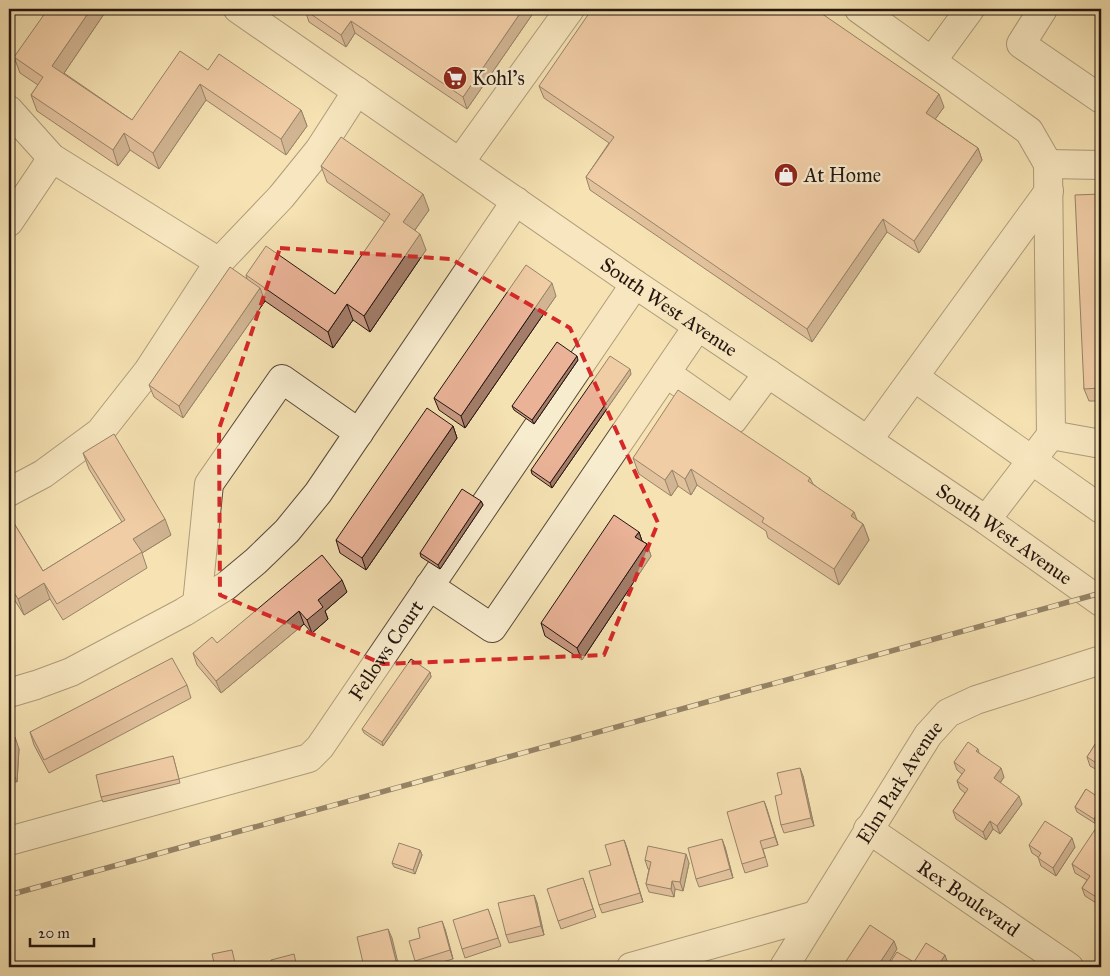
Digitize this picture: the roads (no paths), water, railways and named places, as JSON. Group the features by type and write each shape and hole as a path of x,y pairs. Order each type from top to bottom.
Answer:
{"street":[{"name":"South West Avenue","path":"238,9 635,284 986,520 1101,602"},
{"path":"460,162 570,9"},
{"path":"858,9 892,18 932,61 1029,131 1048,164 1051,434 986,520"},
{"path":"932,61 970,9"},
{"path":"1043,9 1021,44 1101,99"},
{"path":"9,492 43,474 100,432 148,371 218,262 281,196 313,156 357,91"},
{"path":"9,110 52,158 218,262"},
{"path":"9,222 52,158"},
{"path":"1048,164 1101,165"},
{"path":"868,440 1048,191"},
{"path":"9,693 70,672 184,612 226,586 256,561 287,531 318,493 516,201"},
{"name":"Fellows Court","path":"9,841 309,758 320,747 635,284"},
{"path":"429,586 492,628 698,326"},
{"path":"666,373 733,420 768,373"},
{"path":"914,377 1101,509"},
{"path":"197,604 209,484 282,379 359,433"},
{"path":"1051,434 1101,444"},
{"name":"Elm Park Avenue","path":"784,967 928,735 948,712 976,700 1101,660"},
{"name":"Rex Boulevard","path":"868,829 1069,967"},
{"path":"631,967 816,915"}],"railway":[{"path":"9,895 1101,593"}],"place":[{"name":"Kohl's","path":"455,78"},
{"name":"At Home","path":"786,175"}]}
